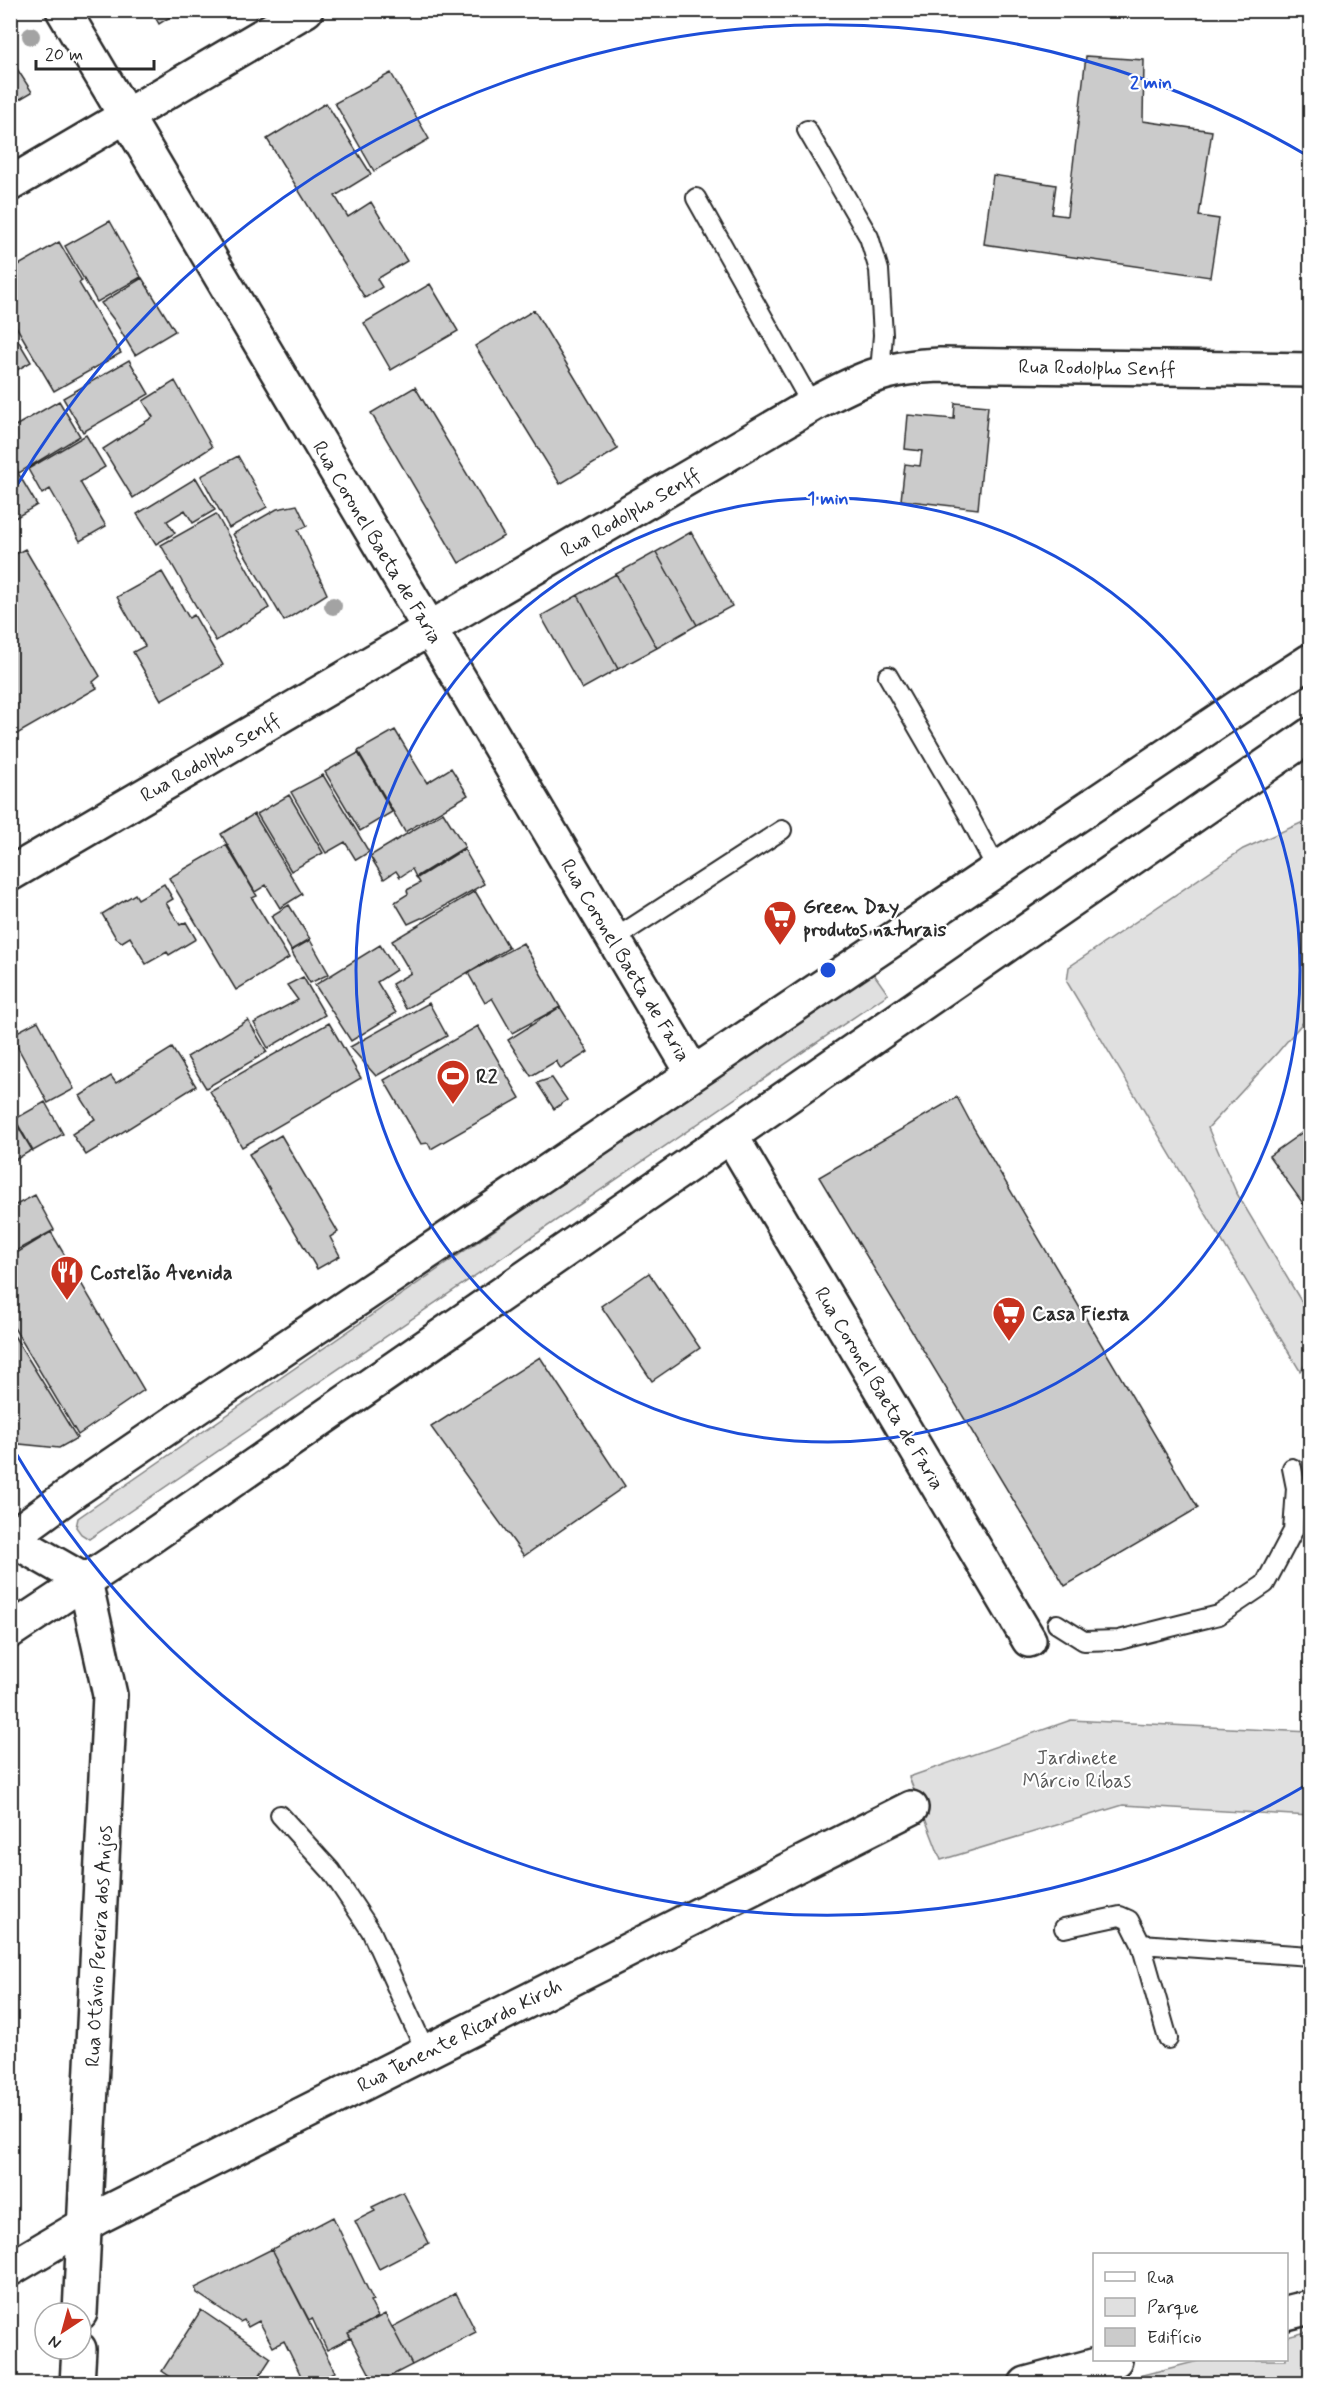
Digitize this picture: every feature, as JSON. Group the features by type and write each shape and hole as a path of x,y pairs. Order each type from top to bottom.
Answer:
{"street":[{"name":"Rua Coronel Baeta de Faria","path":"63,10 693,1073"},
{"path":"10,184 306,10"},
{"name":"Rua Rodolpho Senff","path":"10,874 812,405 880,372 908,366 940,365 1311,370"},
{"path":"85,1581 10,1538 86,1482 1237,708 1311,661"},
{"path":"10,1631 1311,735"},
{"name":"Rua Coronel Baeta de Faria","path":"731,1136 1029,1640"},
{"name":"Rua Otávio Pereira dos Anjos","path":"81,2301 110,1695 85,1581"},
{"name":"Rua Tenente Ricardo Kirch","path":"10,2269 85,2223 911,1808"},
{"path":"1288,2313 1311,2307"},
{"path":"77,2384 78,2361"},
{"path":"1026,2384 1111,2361"}],"lane":[{"path":"807,130 869,237 879,270 883,335 880,372"},
{"path":"696,198 812,405"},
{"path":"888,676 969,814 998,869"},
{"path":"614,939 782,830"},
{"path":"1057,1624 1084,1641 1119,1640 1219,1615 1265,1584 1293,1531 1296,1488 1292,1468"},
{"path":"280,1815 331,1871 371,1931 426,2052"},
{"path":"1064,1928 1120,1916 1129,1920 1141,1944 1168,2039"},
{"path":"1141,1944 1311,1956"}],"green space":[{"path":"1310,819 1310,1014 1208,1128 1236,1192 1310,1316 1310,1359 1300,1371 1067,982 1069,967 1243,849"},
{"path":"871,970 888,994 89,1539 76,1527 78,1518"},
{"name":"Jardinete Márcio Ribas","path":"1071,1720 1310,1732 1310,1816 1123,1805 941,1860 909,1777"},
{"path":"1310,2331 1310,2383 1111,2383 1198,2361 1288,2361 1288,2337"}],"building":[{"path":"151,10 181,10 159,24"},
{"path":"1086,56 1144,60 1143,121 1212,131 1199,216 1219,219 1210,277 984,244 993,175 1056,185 1052,214 1067,216"},
{"path":"10,58 32,92 10,105"},
{"path":"391,73 429,139 374,171 335,103"},
{"path":"326,103 371,174 335,196 348,217 371,202 407,261 377,279 382,287 365,298 267,139"},
{"path":"110,221 141,277 97,302 65,246"},
{"path":"59,242 82,281 79,283 121,353 54,391 10,316 10,270"},
{"path":"142,278 175,331 135,355 101,303"},
{"path":"430,284 458,331 391,370 364,323"},
{"path":"534,310 618,449 560,484 475,346"},
{"path":"10,327 31,362 10,374"},
{"path":"129,360 149,394 83,432 63,398"},
{"path":"175,381 212,447 133,498 103,449 153,417 143,401"},
{"path":"415,387 504,536 459,563 371,413"},
{"path":"59,401 80,436 19,473 10,456 10,429"},
{"path":"955,403 988,406 978,509 901,500 905,464 920,466 922,451 905,449 908,415 954,419"},
{"path":"86,435 105,467 80,482 106,526 80,541 50,489 42,494 28,469"},
{"path":"238,456 267,507 229,528 201,476"},
{"path":"15,468 37,505 10,521 10,471"},
{"path":"196,478 215,510 193,523 185,510 167,521 175,533 156,544 137,514"},
{"path":"297,505 307,526 298,530 327,594 284,621 233,534 277,509"},
{"path":"216,514 269,608 216,641 161,545"},
{"path":"691,532 732,606 697,625 656,552"},
{"path":"25,549 100,676 93,682 97,688 10,738 10,557"},
{"path":"656,552 697,625 657,648 616,574"},
{"path":"162,572 189,618 194,615 223,665 161,700 133,652 145,646 117,597"},
{"path":"616,574 657,648 618,669 578,595"},
{"path":"578,595 618,669 582,689 541,616"},
{"path":"395,730 427,783 451,768 468,795 405,832 358,751"},
{"path":"358,753 392,812 360,831 325,772"},
{"path":"323,775 369,852 356,860 345,842 326,853 291,792"},
{"path":"289,795 323,853 291,871 257,814"},
{"path":"443,812 465,847 416,877 412,869 400,877 396,871 384,879 370,856"},
{"path":"254,814 302,894 280,908 266,885 255,892 221,834"},
{"path":"226,845 257,896 252,898 289,958 236,990 169,878"},
{"path":"464,849 484,884 424,918 408,924 395,902 408,894 407,890 420,883 417,878"},
{"path":"164,884 173,899 166,903 180,925 186,922 196,939 169,955 167,952 146,964 130,937 122,942 116,938 102,914 135,894 138,899"},
{"path":"475,891 509,948 406,1009 392,984 411,973 392,941"},
{"path":"289,905 310,939 291,950 271,916"},
{"path":"310,940 329,974 310,983 291,951"},
{"path":"523,943 560,1007 512,1033 492,998 485,1003 468,973"},
{"path":"380,945 396,970 377,982 396,1013 351,1041 315,985"},
{"path":"303,977 325,1015 268,1048 254,1023 298,1000 287,985"},
{"path":"429,1003 447,1036 376,1076 350,1047"},
{"path":"560,1007 588,1052 561,1069 556,1061 531,1076 508,1040"},
{"path":"248,1020 267,1052 206,1088 187,1057"},
{"path":"38,1021 74,1089 48,1103 11,1035"},
{"path":"329,1023 361,1078 242,1147 210,1091"},
{"path":"478,1026 520,1098 431,1149 428,1143 421,1144 384,1080"},
{"path":"172,1048 196,1086 86,1155 72,1134 95,1119 80,1096 111,1076 116,1083"},
{"path":"552,1078 567,1100 554,1109 537,1083"},
{"name":"Casa Fiesta","path":"957,1097 1198,1508 1065,1586 819,1177"},
{"path":"45,1102 63,1134 33,1151 15,1119"},
{"path":"14,1120 32,1150 10,1163 10,1122"},
{"path":"1310,1127 1310,1200 1304,1205 1269,1156"},
{"path":"281,1135 338,1232 330,1237 340,1256 317,1269 249,1154"},
{"path":"35,1195 54,1230 10,1254 10,1208"},
{"path":"51,1232 144,1390 78,1435 10,1321 10,1257"},
{"path":"649,1273 700,1348 652,1381 601,1306"},
{"path":"10,1329 77,1438 59,1448 10,1443"},
{"path":"540,1357 625,1486 524,1556 431,1427"},
{"path":"403,2192 429,2243 379,2269 355,2221 375,2211 372,2207"},
{"path":"333,2217 373,2300 370,2301 378,2317 348,2333 351,2338 327,2350 312,2318 309,2320 272,2249"},
{"path":"272,2249 335,2372 310,2384 305,2384 284,2341 273,2347 259,2321 248,2327 244,2320 240,2322 197,2293 195,2288"},
{"path":"456,2293 476,2332 412,2365 392,2327"},
{"path":"201,2310 271,2358 254,2384 181,2384 162,2371"},
{"path":"385,2314 412,2365 375,2384 348,2333"}],"place":[{"name":"Green Day produtos naturais","path":"780,946"},
{"name":"R2","path":"453,1105"},
{"name":"Costelão Avenida","path":"67,1301"},
{"name":"Casa Fiesta","path":"1009,1342"}]}
